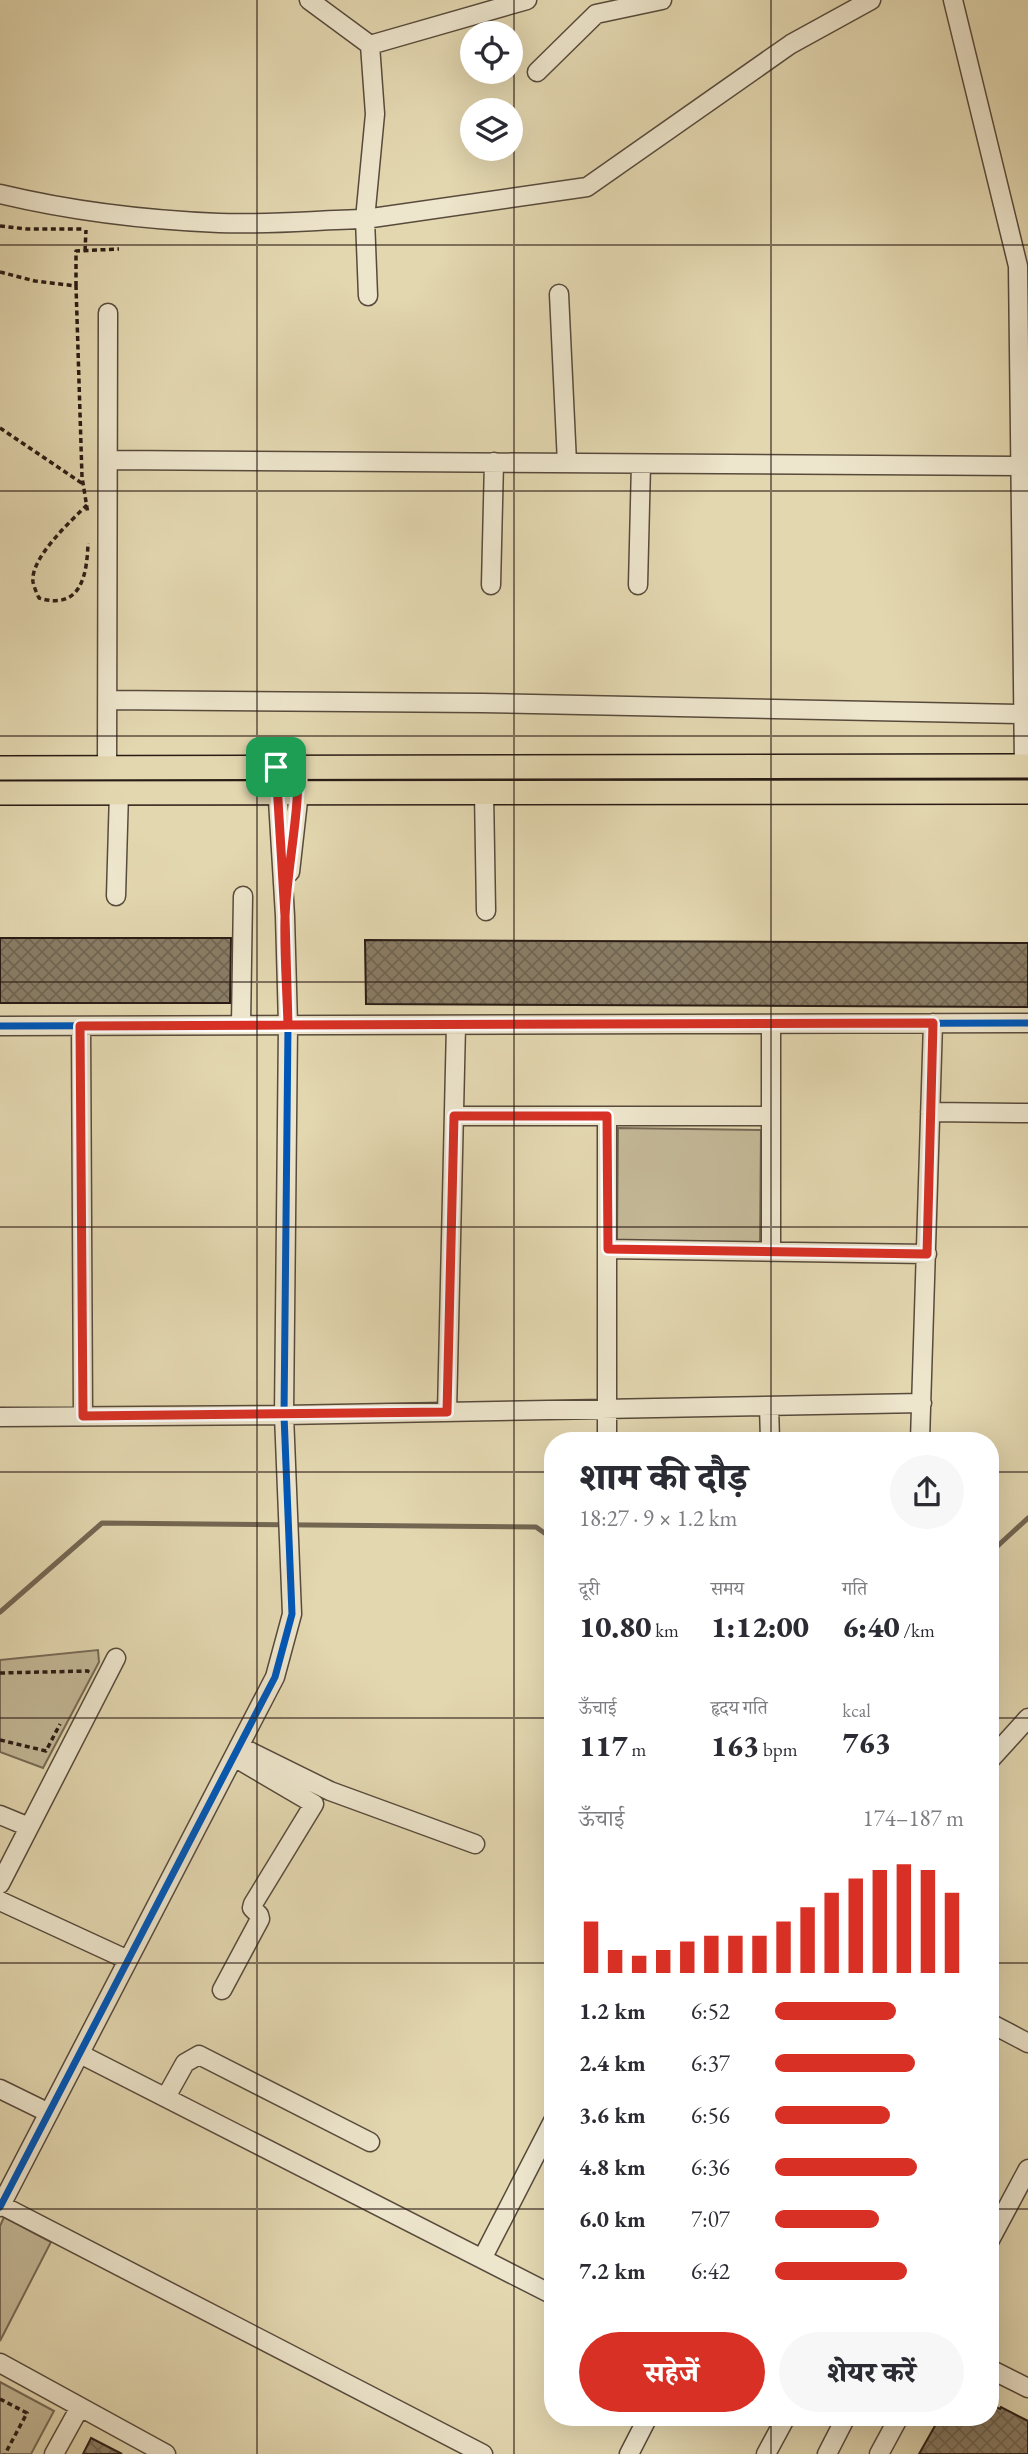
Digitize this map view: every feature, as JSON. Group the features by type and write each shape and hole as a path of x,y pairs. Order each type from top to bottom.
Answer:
{"main road":[{"path":"0,768 1026,766"},
{"path":"0,793 1028,792"}],"street":[{"path":"309,0 370,45 375,114 365,219 368,296"},
{"path":"370,45 527,0"},
{"path":"537,72 596,15 662,0"},
{"path":"0,194 151,219 258,223 365,219 587,187 791,44 872,0"},
{"path":"953,0 1018,266 1024,465 1026,766"},
{"path":"559,294 566,463"},
{"path":"107,768 108,313"},
{"path":"109,460 1024,465"},
{"path":"491,585 494,462"},
{"path":"638,585 641,464"},
{"path":"107,700 1024,714"},
{"path":"287,767 285,916 288,1025 284,1415 292,1614 275,1677 1,2206 482,2454"},
{"path":"116,896 119,792"},
{"path":"484,792 486,911"},
{"path":"241,1025 243,895"},
{"path":"920,1432 933,1023"},
{"path":"0,1026 1028,1023"},
{"path":"771,1024 771,1252"},
{"path":"447,1412 456,1025"},
{"path":"80,1026 83,1416"},
{"path":"930,1112 1028,1113"},
{"path":"454,1116 770,1116"},
{"path":"607,1116 607,1432"},
{"path":"608,1249 927,1254"},
{"path":"0,1417 284,1415 922,1403"},
{"path":"769,1406 770,1432"},
{"path":"0,1884 116,1658"},
{"path":"999,1750 1028,1718"},
{"path":"237,1751 330,1791 475,1844"},
{"path":"222,1990 260,1919 252,1908 253,1904 314,1804 237,1751"},
{"path":"0,1815 29,1827"},
{"path":"0,1901 128,1960"},
{"path":"999,2028 1028,2043"},
{"path":"80,2054 544,2290"},
{"path":"166,2097 185,2063 199,2055 370,2142"},
{"path":"0,2089 49,2113"},
{"path":"482,2259 544,2139"},
{"path":"999,2223 1028,2169"},
{"path":"0,2363 166,2454"},
{"path":"999,2374 1028,2388"},
{"path":"54,2454 80,2407"},
{"path":"629,2454 643,2426"},
{"path":"766,2454 781,2426"},
{"path":"827,2454 841,2426"},
{"path":"879,2454 894,2426"}],"path":[{"path":"0,226 86,230 85,251"},
{"path":"89,514 83,484 76,251 119,249"},
{"path":"0,272 35,281 76,286"},
{"path":"0,428 83,484"},
{"path":"87,505 44,551 34,572 33,582 39,598 53,603 75,594 85,579 88,541"},
{"path":"0,1673 88,1671 82,1682"},
{"path":"0,1740 46,1751 64,1717"},
{"path":"0,2399 27,2413 5,2454"}],"shaded area":[{"path":"618,1128 761,1130 760,1243 617,1241"},
{"path":"98,1650 99,1662 43,1768 0,1752 0,1660"},
{"path":"4,2217 51,2242 0,2341 0,2226"},
{"path":"0,2382 54,2411 31,2454 0,2454"}],"building":[{"path":"0,938 231,938 230,1003 0,1003"},
{"path":"365,940 1028,943 1028,1007 366,1004"},
{"path":"1001,2407 1028,2421 1028,2454 919,2454 935,2426 999,2426"},
{"path":"91,2438 122,2454 83,2454"}],"waterway":[{"path":"999,1545 1028,1518"},
{"path":"0,1612 102,1523 536,1527 544,1533"}],"cycle path":[{"path":"0,2207 275,1677 292,1614 284,1415 288,1025 276,767"},
{"path":"0,1026 1028,1023"}],"route":[{"path":"276,767 288,1025 80,1026 83,1416 447,1412 454,1116 607,1116 608,1249 927,1254 933,1023 288,1025 285,916 299,792 298,767 276,767"}]}
